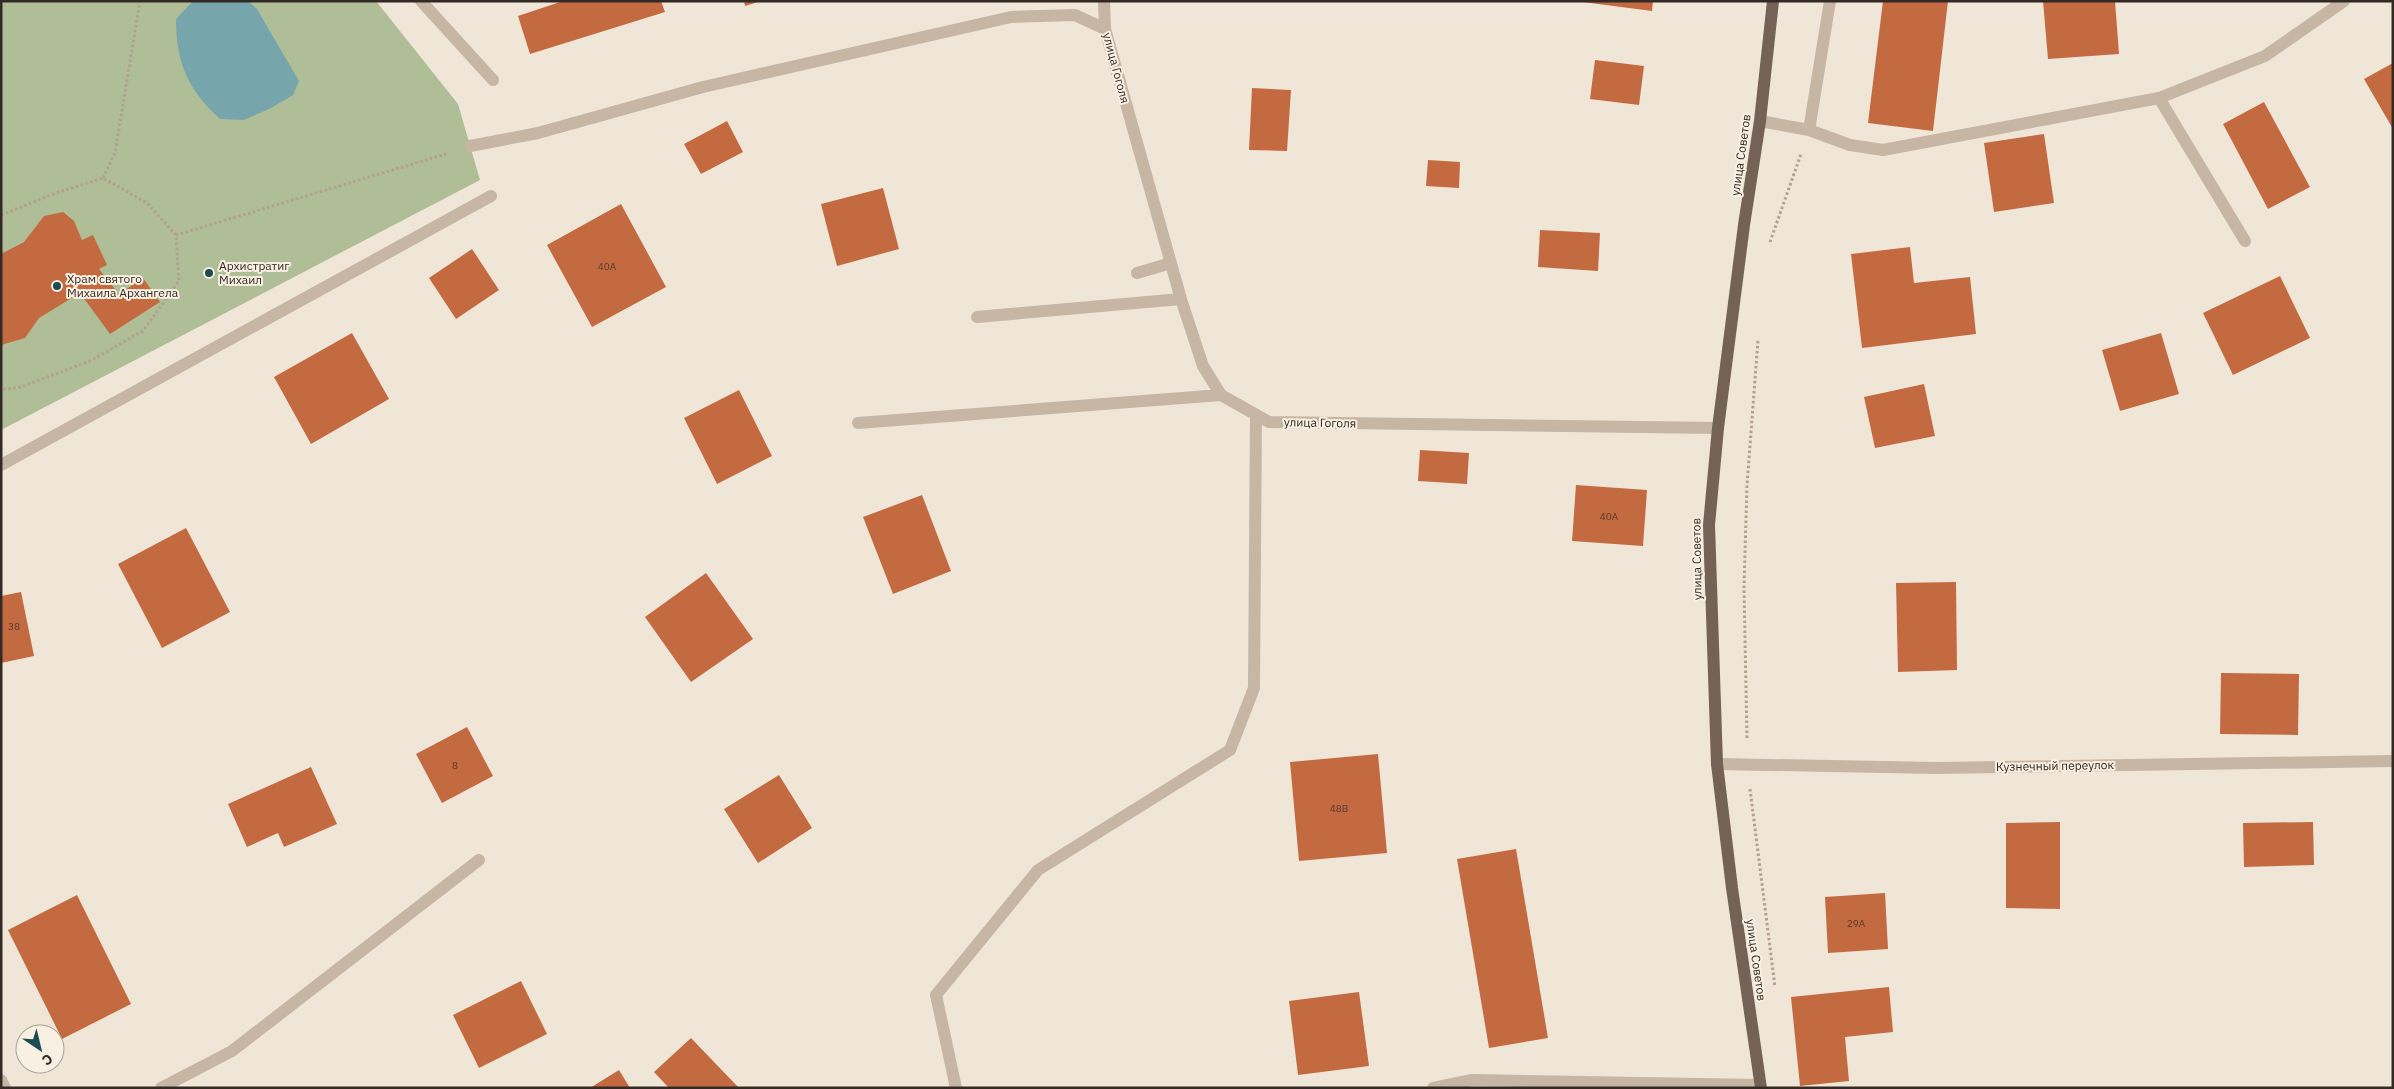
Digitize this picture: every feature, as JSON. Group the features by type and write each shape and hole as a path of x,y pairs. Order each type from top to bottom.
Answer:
{"main road":[{"name":"улица Советов","path":"1760,1087 1717,764 1709,525 1718,428 1744,225 1760,121 1773,1"}],"street":[{"path":"421,1 493,80"},
{"name":"улица Гоголя","path":"1104,1 1105,29 1181,299 1203,366 1221,395 1269,422 1718,428"},
{"path":"1809,130 1830,1"},
{"path":"1760,121 1809,130 1850,145 1883,150 2159,98 2265,56 2344,1"},
{"path":"470,146 538,133 703,87 1011,17 1075,16 1105,29"},
{"path":"2159,98 2245,242"},
{"path":"1,465 490,196"},
{"path":"1137,273 1171,263"},
{"path":"977,318 1181,299"},
{"path":"858,423 1221,395"},
{"path":"956,1088 936,996 942,988 1038,870 1230,750 1254,688 1256,415"},
{"name":"Кузнечный переулок","path":"1717,764 1937,768 2393,761"},
{"path":"161,1088 232,1052 479,860"},
{"path":"1,1080 5,1088"},
{"path":"1433,1088 1472,1080 1760,1087"}],"path":[{"path":"1,215 52,194 103,178 115,153 140,1"},
{"path":"1768,247 1809,130"},
{"path":"176,235 470,146"},
{"path":"1,389 18,388 90,361 143,331 179,282 176,235 147,203 103,178"},
{"path":"1758,333 1747,485 1744,587 1747,764 1776,992"}],"green space":[{"path":"1,1 376,1 458,104 480,180 1,430"}],"water":[{"path":"193,1 248,1 257,9 299,81 293,95 271,108 244,120 220,119 192,86 181,62 178,49 176,19"}],"building":[{"path":"563,1 661,1 665,12 530,54 518,16"},
{"path":"744,1 758,1 758,2 745,6"},
{"path":"1575,1 1653,1 1652,11"},
{"path":"1883,1 1948,1 1933,131 1868,123"},
{"path":"2043,1 2115,1 2119,54 2048,59"},
{"path":"1595,60 1644,66 1639,105 1590,99"},
{"path":"2393,63 2393,129 2364,79"},
{"path":"1252,88 1291,90 1287,151 1249,150"},
{"path":"2264,102 2310,187 2268,209 2223,124"},
{"path":"727,121 743,152 701,174 684,144"},
{"path":"2044,134 2054,203 1994,212 1984,143"},
{"path":"1428,160 1460,162 1459,188 1426,186"},
{"path":"883,188 899,249 837,266 821,204"},
{"path":"621,204 666,287 592,327 547,245"},
{"name":"Храм святого Михаила Архангела","path":"63,212 74,221 82,240 93,235 107,265 99,269 119,294 143,278 160,302 110,334 80,293 39,318 25,338 1,345 1,254 24,242 44,216"},
{"path":"1540,230 1600,233 1598,271 1538,267"},
{"path":"1910,247 1914,283 1970,277 1976,334 1862,348 1851,254"},
{"path":"472,249 499,290 456,319 429,278"},
{"path":"2280,276 2310,338 2233,375 2203,313"},
{"path":"352,333 389,399 311,444 274,377"},
{"path":"2161,333 2179,394 2120,411 2102,350"},
{"path":"1924,384 1935,436 1875,448 1864,397"},
{"path":"739,390 772,456 717,484 684,418"},
{"path":"1420,450 1469,453 1467,484 1418,481"},
{"path":"1576,485 1647,490 1643,546 1572,541"},
{"path":"922,495 951,571 893,594 863,517"},
{"path":"186,528 230,612 162,648 118,564"},
{"path":"706,573 753,639 691,682 645,617"},
{"path":"1956,582 1957,670 1898,672 1896,583"},
{"path":"21,592 34,656 1,663 1,596"},
{"path":"2221,673 2299,674 2298,735 2220,734"},
{"path":"467,727 493,776 442,803 416,754"},
{"path":"1378,754 1387,853 1299,861 1290,762"},
{"path":"311,767 337,824 284,847 278,833 247,847 228,804"},
{"path":"779,775 812,828 758,863 724,809"},
{"path":"2060,822 2060,909 2006,908 2006,823"},
{"path":"2313,822 2314,865 2244,867 2243,823"},
{"path":"1516,849 1548,1038 1489,1048 1457,859"},
{"path":"1885,893 1888,949 1828,953 1825,897"},
{"path":"77,895 131,1004 65,1037 65,1024 55,1024 8,930"},
{"path":"521,981 547,1034 479,1068 453,1015"},
{"path":"1889,987 1893,1032 1845,1037 1849,1081 1800,1086 1791,997"},
{"path":"1359,992 1369,1066 1298,1075 1289,1001"},
{"path":"691,1038 738,1087 669,1088 654,1072"},
{"path":"619,1070 630,1088 590,1088"}],"place":[{"name":"Архистратиг Михаил","path":"209,273"},
{"name":"Храм святого Михаила Архангела","path":"57,286"}]}
